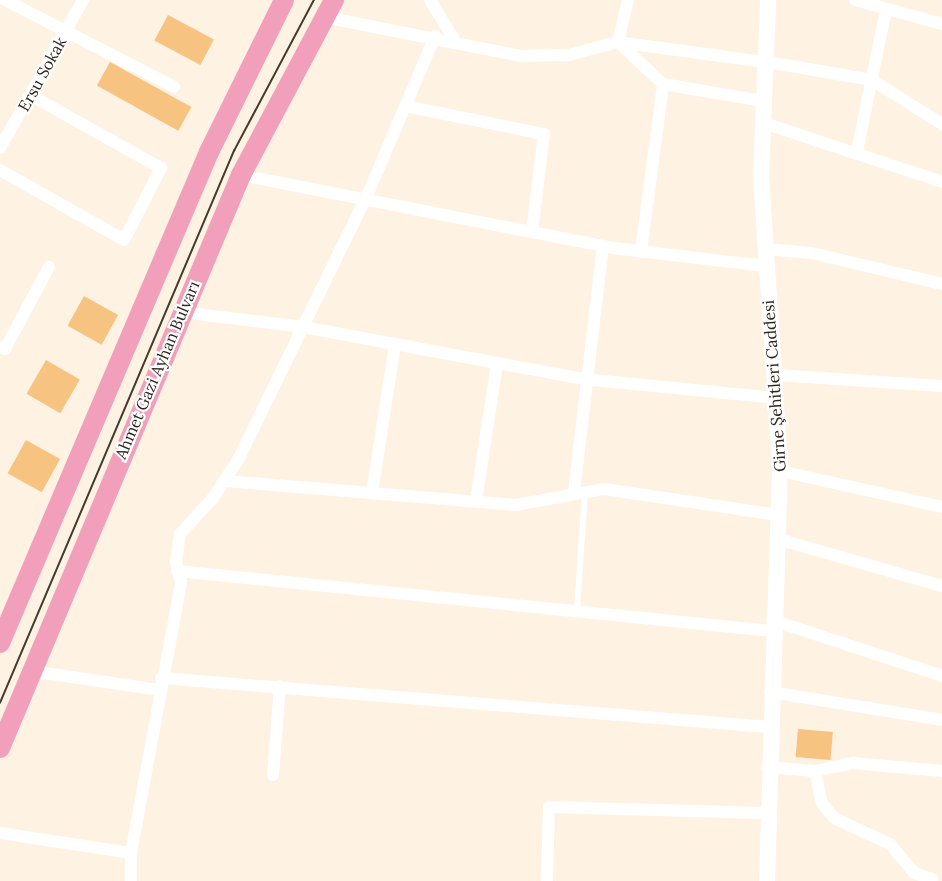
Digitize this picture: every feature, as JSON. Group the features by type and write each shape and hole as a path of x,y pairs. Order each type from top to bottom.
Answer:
{"main road":[{"path":"0,643 209,152 284,0"},
{"name":"Ahmet Gazi Ayhan Bulvarı","path":"0,748 181,312 241,175 329,8"}],"street":[{"path":"5,0 174,87"},
{"name":"Ersu Sokak","path":"0,148 83,0"},
{"path":"430,0 455,41"},
{"path":"618,42 628,0"},
{"name":"Girne Şehitleri Caddesi","path":"767,881 768,727 780,471 778,398 765,257 761,122 768,0"},
{"path":"855,0 942,24"},
{"path":"329,8 455,41 537,57 618,42 872,80 942,124"},
{"path":"858,151 886,10"},
{"path":"131,881 131,853 160,684 181,582 175,552 184,525 225,481 366,198 435,36"},
{"path":"618,42 663,84 762,101"},
{"path":"640,252 663,84"},
{"path":"0,170 124,240 161,168 30,95"},
{"path":"405,106 544,134 532,232"},
{"path":"761,122 858,151 942,182"},
{"path":"241,175 640,252 765,257 812,254 942,284"},
{"path":"579,491 584,379 603,246"},
{"path":"0,347 5,349 49,267"},
{"path":"181,312 303,327 584,379 778,398"},
{"path":"372,493 395,345"},
{"path":"476,501 497,363"},
{"path":"776,375 942,386"},
{"path":"780,471 942,507"},
{"path":"225,481 516,505 579,491 779,515"},
{"path":"777,539 942,586"},
{"path":"177,571 772,626 942,676"},
{"path":"31,671 160,684 280,686 768,727"},
{"path":"273,775 280,686"},
{"path":"770,692 942,720"},
{"path":"767,767 815,771 854,763 942,771"},
{"path":"815,771 822,802 834,818 890,844 914,873 932,879"},
{"path":"547,881 549,807 766,813"},
{"path":"0,832 131,853"}],"lane":[{"path":"577,609 579,491"}],"building":[{"path":"168,15 214,39 200,65 154,41"},
{"path":"110,62 191,107 178,131 97,86"},
{"path":"84,296 118,315 102,345 68,326"},
{"path":"46,360 80,380 60,413 26,394"},
{"path":"26,440 60,459 42,492 8,473"},
{"path":"798,729 833,732 830,760 796,757"}],"tram line":[{"path":"0,703 234,151 314,0"}]}
